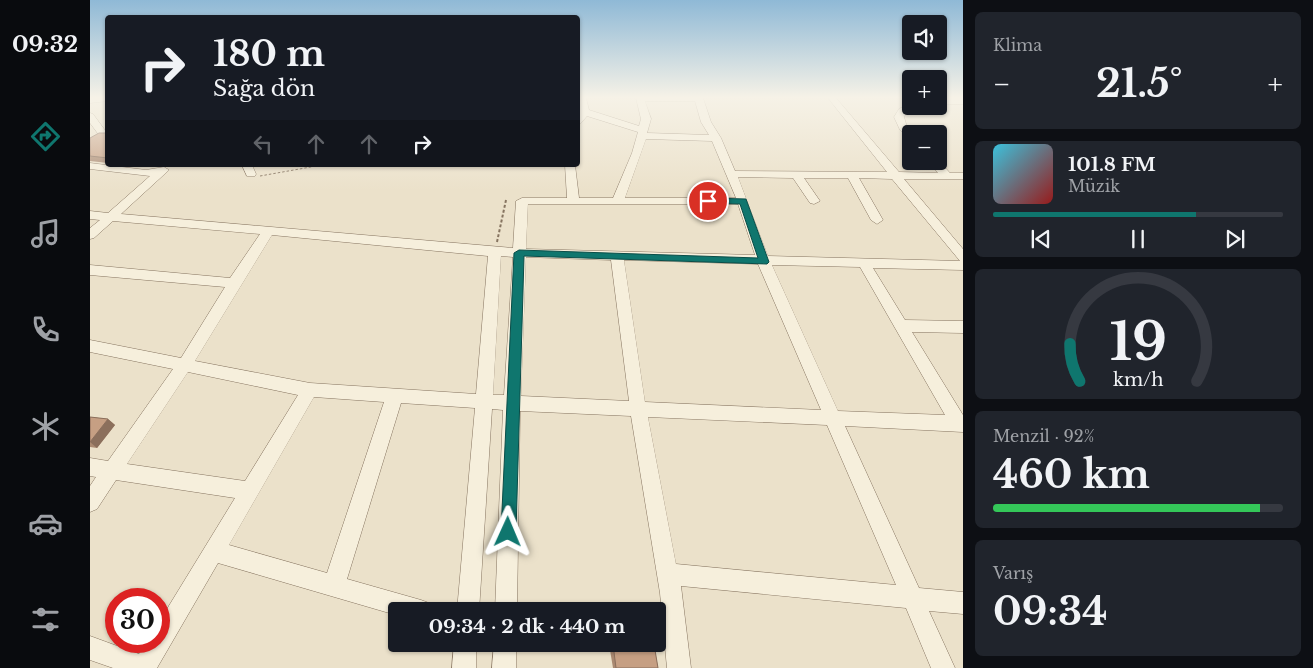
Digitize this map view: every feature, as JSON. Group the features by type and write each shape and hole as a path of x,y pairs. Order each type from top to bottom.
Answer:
{"street":[{"path":"632,129 642,133 716,138"},
{"path":"618,200 643,129"},
{"path":"710,129 743,201 764,262 943,668"},
{"path":"858,129 963,258"},
{"path":"90,138 105,133"},
{"path":"90,166 146,173 167,168"},
{"path":"570,167 573,200"},
{"path":"90,234 167,168"},
{"path":"941,170 946,176"},
{"path":"731,174 963,176"},
{"path":"797,175 814,200"},
{"path":"852,175 877,220"},
{"path":"506,602 512,402 522,201 743,201"},
{"path":"90,215 495,252 617,255 764,262 812,260 963,266"},
{"path":"90,502 185,364 234,283 269,230"},
{"path":"469,602 495,252"},
{"path":"617,255 638,409 667,574 679,668"},
{"path":"864,263 961,424"},
{"path":"90,270 234,283"},
{"path":"903,326 963,327"},
{"path":"90,346 310,390 483,401 961,424"},
{"path":"90,648 144,668 310,390"},
{"path":"334,586 394,395"},
{"path":"90,467 249,491"},
{"path":"214,551 390,602"},
{"path":"667,574 963,603"},
{"path":"464,668 465,652"},
{"path":"504,668 505,652"}],"path":[{"path":"249,170 255,177 311,167"},
{"path":"495,252 506,200"}],"building":[{"path":"99,133 105,133 105,158 90,156 90,138"},
{"path":"90,417 108,419 90,442"},
{"path":"614,652 655,652 658,668 616,668"}],"route":[{"path":"508,532 519,253 617,255 764,262 743,201 708,201"}]}
